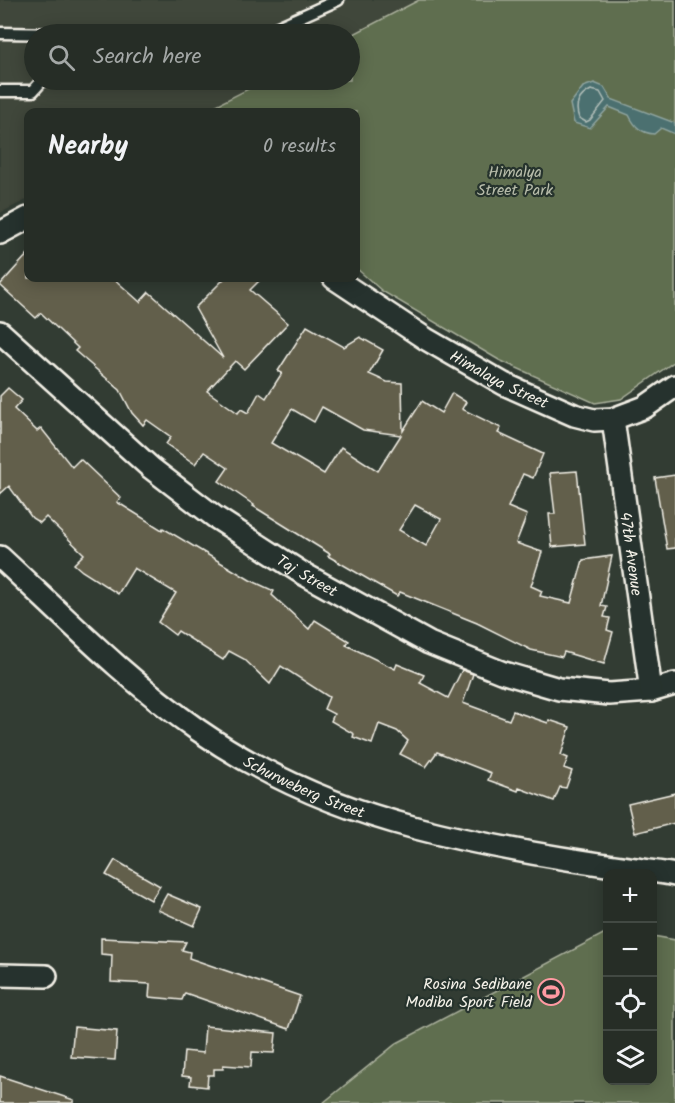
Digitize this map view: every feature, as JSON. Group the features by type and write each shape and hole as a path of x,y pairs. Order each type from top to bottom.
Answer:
{"street":[{"path":"0,233 24,220"},
{"name":"Himalaya Street","path":"340,282 426,339 504,384 574,415 594,420 613,419 645,407 675,386"},
{"name":"Taj Street","path":"0,332 151,468 215,517 302,573 429,643 501,672 559,689 609,694 651,690 675,684"},
{"name":"47th Avenue","path":"613,419 651,690"},
{"name":"Schurweberg Street","path":"0,557 101,652 197,730 242,759 297,786 363,811 426,830 483,843 675,875"},
{"path":"0,975 46,976"}],"lane":[{"path":"284,24 338,0"},
{"path":"0,33 24,34"},
{"path":"0,91 34,90"}],"shaded area":[{"path":"0,0 419,0 360,31 360,24 24,24 24,90 246,90 211,108 24,108 24,201 0,213"}],"green space":[{"name":"Himalya Street Park","path":"419,0 675,0 675,361 621,399 595,403 499,360 382,291 360,272 360,108 211,108 246,90 360,90 360,31"},
{"name":"Rosina Sedibane Modiba Sport Field","path":"603,934 603,1085 657,1085 657,937 675,940 675,1103 323,1103 397,1043"}],"water":[{"path":"594,83 604,87 611,99 675,123 675,134 661,128 654,134 642,131 629,115 609,107 590,128 574,123 570,104 583,87"}],"building":[{"path":"24,258 24,282 118,282 140,302 149,292 223,358 195,308 221,282 258,282 250,290 288,323 244,369 235,361 207,391 238,413 241,409 248,413 259,393 266,398 282,373 278,371 307,326 344,347 360,337 383,350 369,374 387,382 402,383 403,431 422,401 441,413 452,393 466,402 462,409 501,428 498,433 543,454 533,478 523,474 508,507 527,515 516,543 542,552 531,586 542,591 540,596 571,603 583,560 612,556 601,606 607,607 604,617 610,618 607,630 613,632 604,664 564,652 562,657 531,650 477,623 400,592 397,596 328,556 330,554 253,506 219,481 228,468 204,452 195,464 166,444 171,437 147,420 143,425 132,413 120,390 75,351 78,348 41,313 36,318 0,285","holes":["322,407 363,430 401,435 378,471 341,447 324,474 271,443 292,409 314,422","415,505 441,519 426,546 399,530"]},
{"path":"8,388 22,400 14,409 37,431 41,428 72,467 80,459 121,498 117,502 250,580 274,591 272,595 309,629 315,620 349,641 346,645 395,669 397,664 424,675 420,683 448,698 462,670 473,674 463,703 509,720 513,711 548,723 549,720 570,727 561,755 568,758 564,768 572,771 566,788 560,787 554,801 519,788 518,791 488,780 491,773 437,752 426,767 400,754 408,741 397,731 379,724 372,744 353,737 354,734 331,721 334,714 324,709 329,697 281,666 270,684 244,659 229,651 223,660 178,631 175,635 158,622 176,593 134,568 118,594 82,571 74,564 84,554 46,517 40,523 32,518 9,486 0,494 0,396"},
{"path":"577,471 585,544 552,547 549,514 555,514 550,473"},
{"path":"675,475 675,548 667,549 655,478"},
{"path":"675,793 675,823 635,833 628,804"},
{"path":"115,860 160,886 151,900 106,875"},
{"path":"167,894 202,909 194,926 158,910"},
{"path":"101,938 186,942 182,950 190,952 189,958 300,996 289,1029 185,993 182,1000 149,997 150,984 111,982 112,955 101,954"},
{"path":"205,1026 276,1033 274,1053 252,1052 251,1067 223,1065 223,1069 214,1069 214,1075 208,1075 207,1087 190,1085 191,1077 182,1076 184,1051 203,1053"},
{"path":"74,1027 117,1031 115,1060 71,1057"},
{"path":"0,1076 74,1100 74,1103 0,1103"}],"place":[{"name":"Rosina Sedibane Modiba Sport Field","path":"551,992"}]}
